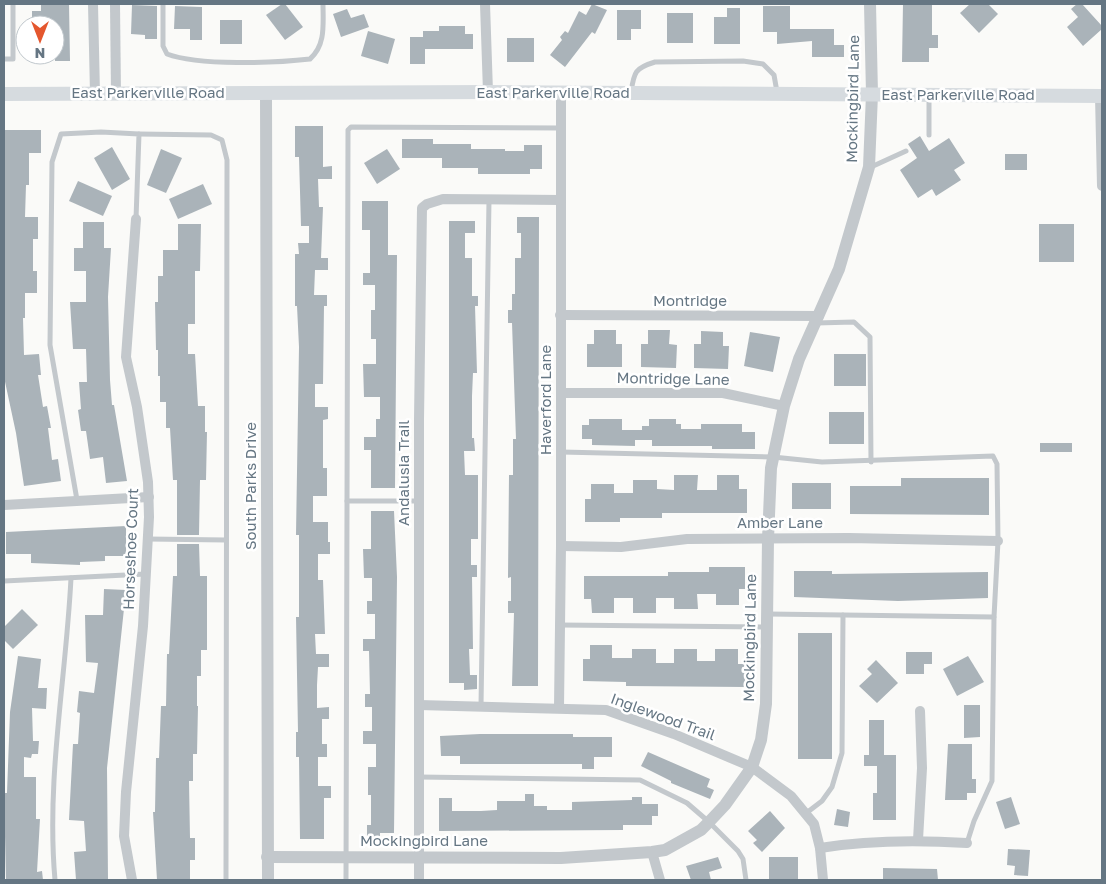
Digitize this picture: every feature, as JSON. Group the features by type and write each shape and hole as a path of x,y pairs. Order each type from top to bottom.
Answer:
{"main road":[{"name":"East Parkerville Road","path":"4,94 488,92 1101,96"}],"street":[{"path":"93,4 95,94"},
{"path":"115,4 116,94"},
{"path":"485,4 488,92"},
{"name":"Mockingbird Lane","path":"268,857 561,858 652,852 672,846 701,830 725,805 752,767 761,740 766,704 768,538 773,458 784,406 799,359 839,268 868,168 872,94 870,4"},
{"name":"South Parks Drive","path":"266,93 268,880"},
{"name":"Haverford Lane","path":"559,708 562,546 561,93"},
{"path":"1101,96 1102,186"},
{"name":"Andalusia Trail","path":"419,880 419,501 422,208 427,204 443,200 561,200"},
{"name":"Horseshoe Court","path":"132,880 124,836 126,792 143,626 149,497 137,407 126,357 136,220"},
{"name":"Montridge","path":"560,315 818,319"},
{"name":"Montridge Lane","path":"561,393 723,393 784,406"},
{"path":"4,504 149,497"},
{"name":"Amber Lane","path":"562,546 621,547 687,539 768,538 998,541"},
{"name":"Inglewood Trail","path":"419,705 606,710 674,734 752,767 791,796 814,824 820,848 823,880"},
{"path":"918,840 922,768 920,712"},
{"path":"820,848 850,844 918,840 967,842"},
{"path":"652,852 660,880"}],"lane":[{"path":"4,59 13,59 13,4"},
{"path":"163,4 163,46 167,54 183,60 245,61 310,59 318,52 323,36 323,4"},
{"path":"631,93 634,74 642,66 655,62 743,61 764,64 774,76 777,95"},
{"path":"929,95 929,135"},
{"path":"346,880 348,130 351,127 561,128"},
{"path":"77,500 50,345 52,162 62,134 101,132 211,135 222,140 227,160 226,880"},
{"path":"136,220 139,134"},
{"path":"868,168 906,151"},
{"path":"481,706 489,200"},
{"path":"818,319 854,322 870,337 871,462"},
{"path":"561,452 773,458 822,462 871,462 993,456 997,464 998,541 994,617 992,781 967,842"},
{"path":"347,501 419,501"},
{"path":"148,540 226,540"},
{"path":"4,581 146,574"},
{"path":"55,880 52,835 53,774 68,630 71,578"},
{"path":"767,614 994,617"},
{"path":"805,814 822,801 832,787 842,753 843,615"},
{"path":"560,625 767,627"},
{"path":"419,777 640,780 687,803 710,822 738,850 743,859 746,880"}],"building":[{"path":"41,4 69,4 70,61 65,61 65,15 32,15 32,11 41,11"},
{"path":"282,4 285,4 303,27 285,40 266,15"},
{"path":"592,4 607,10 595,34 592,32 565,67 550,55 562,40 560,37 565,31 568,33 579,11 586,15"},
{"path":"903,4 932,4 932,35 938,35 938,48 929,48 929,62 902,62"},
{"path":"970,4 988,4 998,14 979,33 960,13"},
{"path":"1077,4 1082,4 1102,26 1102,29 1083,46 1067,27 1078,17 1071,9"},
{"path":"132,5 157,6 157,39 145,39 145,35 131,34"},
{"path":"175,6 202,7 202,40 190,40 190,29 174,29"},
{"path":"763,6 790,6 790,29 834,29 834,45 844,45 844,57 812,57 812,41 777,44 777,32 763,32"},
{"path":"727,8 740,8 740,44 714,44 714,17 727,17"},
{"path":"347,9 351,18 364,14 369,27 341,37 333,14"},
{"path":"617,10 641,10 641,29 631,29 631,40 617,40"},
{"path":"667,13 693,13 693,43 667,43"},
{"path":"220,20 242,20 242,44 220,44"},
{"path":"439,26 465,26 465,34 473,34 473,49 425,49 425,64 410,64 410,37 423,37 423,31 439,31"},
{"path":"368,31 395,39 388,64 361,56"},
{"path":"507,38 534,38 534,62 507,62"},
{"path":"295,126 323,126 323,167 332,166 332,179 318,179 319,207 323,207 321,258 328,258 328,270 315,270 314,295 327,295 327,306 324,306 323,384 315,384 315,407 328,407 328,419 323,420 323,468 327,468 327,496 313,496 313,522 328,522 328,542 330,542 330,554 318,554 318,580 323,580 325,634 315,634 316,654 329,654 329,667 318,667 317,685 317,708 329,707 329,719 322,719 322,744 327,744 327,757 318,757 318,786 331,786 331,798 324,798 324,839 300,839 299,757 296,757 296,732 298,732 296,617 299,617 299,535 296,535 299,347 297,306 295,306 295,254 299,254 298,243 309,243 309,226 301,226 299,157 295,157"},
{"path":"5,130 41,130 41,153 29,153 29,185 26,185 25,217 38,217 38,239 33,239 33,271 37,271 37,293 25,293 25,318 23,318 24,355 39,354 41,375 38,375 43,407 47,406 51,428 48,428 52,460 58,459 61,481 24,486 16,433 4,377"},
{"path":"920,136 929,151 949,138 965,163 954,170 961,180 936,196 932,189 918,198 900,170 917,158 908,144"},
{"path":"402,139 433,139 433,144 471,144 471,149 505,149 505,151 524,151 524,145 542,145 542,169 530,169 530,174 478,174 478,168 442,168 442,158 402,158"},
{"path":"112,147 130,179 112,190 94,158"},
{"path":"161,149 182,158 166,193 147,185"},
{"path":"387,149 400,169 377,184 364,163"},
{"path":"1005,154 1027,154 1027,170 1005,170"},
{"path":"78,181 112,196 103,216 69,201"},
{"path":"203,184 212,204 178,219 169,199"},
{"path":"362,201 388,201 388,255 397,255 395,488 371,488 371,450 364,450 364,437 376,437 376,419 380,419 380,397 364,397 363,364 376,364 376,339 371,339 371,310 375,310 375,285 363,285 363,273 370,273 370,230 362,230"},
{"path":"517,217 539,217 538,686 512,686 514,613 508,613 508,601 511,601 511,577 508,578 509,475 513,475 513,439 516,439 512,323 508,323 508,310 512,310 512,294 515,294 515,258 521,258 521,233 517,233"},
{"path":"449,221 475,221 475,233 465,233 465,258 472,258 472,296 478,296 478,306 475,306 477,373 473,373 472,396 472,438 474,438 475,451 464,451 465,475 478,475 478,539 471,539 471,565 477,565 477,577 472,577 473,649 469,649 470,675 477,675 477,689 464,690 464,683 449,683"},
{"path":"83,222 104,222 104,248 111,248 108,297 110,380 112,405 114,405 127,481 106,483 103,457 90,459 86,431 81,431 78,410 81,409 79,382 87,382 86,349 73,349 70,302 86,302 86,271 74,271 74,248 83,248"},
{"path":"178,224 201,224 200,271 195,271 195,324 188,324 188,354 195,354 198,406 205,406 205,432 207,432 206,480 200,480 199,535 177,535 177,480 173,480 170,428 166,428 166,402 160,402 158,350 156,350 155,302 158,302 158,276 163,276 163,250 178,250"},
{"path":"1039,224 1074,224 1074,262 1039,262"},
{"path":"594,330 616,330 616,344 622,344 622,367 587,367 587,344 594,344"},
{"path":"648,330 670,330 669,344 677,345 676,368 641,367 641,344 648,344"},
{"path":"701,331 723,332 723,346 729,346 728,369 694,368 694,344 701,344"},
{"path":"750,332 780,337 773,372 744,366"},
{"path":"834,354 866,354 866,386 834,386"},
{"path":"829,412 864,412 864,444 829,444"},
{"path":"589,419 622,419 622,430 642,430 642,426 649,426 649,419 676,419 676,424 681,424 681,429 701,429 701,424 742,424 742,432 755,432 755,449 712,449 712,446 652,446 652,440 635,440 635,446 592,445 592,439 582,439 582,425 589,425"},
{"path":"1040,443 1072,443 1072,452 1040,452"},
{"path":"674,475 698,475 697,490 717,490 717,475 739,475 739,489 747,489 747,513 662,513 662,518 620,518 620,522 585,522 585,499 591,499 591,484 614,484 614,493 633,493 633,480 657,480 657,489 674,490"},
{"path":"901,478 989,478 989,515 850,514 850,486 901,486"},
{"path":"792,483 831,483 831,509 792,509"},
{"path":"371,511 394,511 397,577 394,833 380,833 380,839 367,839 367,825 371,825 371,795 368,795 368,767 376,767 376,744 363,744 363,731 372,731 372,707 365,707 365,694 370,694 369,651 363,651 363,639 375,639 375,614 367,614 367,601 372,601 372,578 364,578 363,549 371,549"},
{"path":"126,526 126,556 105,556 105,561 80,562 80,565 31,563 31,554 6,554 6,532"},
{"path":"177,544 199,544 200,576 207,576 207,650 201,650 201,676 197,676 197,754 193,754 193,781 189,781 190,838 195,838 195,860 190,860 190,880 157,880 153,812 155,812 156,758 159,758 161,706 166,706 167,654 169,654 173,576 177,576"},
{"path":"709,567 745,567 745,589 739,589 739,605 716,605 716,594 697,594 698,609 674,609 674,598 656,598 656,613 633,613 633,598 614,598 614,613 592,613 591,599 584,599 584,576 668,576 668,572 709,572"},
{"path":"794,571 832,571 832,574 988,572 988,598 898,601 794,597"},
{"path":"104,589 126,590 107,768 108,880 76,880 74,852 86,851 84,821 69,820 73,744 78,744 80,713 77,712 79,691 94,693 98,663 86,662 85,615 103,615"},
{"path":"22,609 38,625 13,649 4,640 4,627"},
{"path":"798,633 832,633 832,759 798,759"},
{"path":"590,645 612,645 612,658 632,658 632,649 656,649 656,663 674,663 674,649 697,649 697,661 715,661 715,649 738,649 738,664 746,664 745,687 626,686 626,682 583,681 583,659 590,659"},
{"path":"906,652 932,652 932,664 924,664 924,674 906,674"},
{"path":"18,656 41,659 38,688 47,688 46,709 32,708 33,741 39,741 38,754 32,754 31,758 24,757 24,777 36,777 36,819 40,819 37,872 42,871 43,880 6,880 4,793 7,793 10,712"},
{"path":"968,656 984,682 957,696 943,669"},
{"path":"876,660 898,683 877,703 859,686 872,674 867,669"},
{"path":"964,705 980,705 980,737 964,738"},
{"path":"869,720 884,720 884,755 896,755 896,820 873,820 873,793 877,793 877,766 864,766 864,755 869,755"},
{"path":"573,734 573,737 612,737 612,757 594,757 594,769 582,769 582,764 460,764 460,756 441,756 440,736"},
{"path":"948,744 972,744 972,779 976,779 976,793 967,793 967,800 945,800"},
{"path":"648,752 710,779 707,787 714,790 710,799 671,783 671,781 641,766"},
{"path":"525,794 534,794 534,806 547,806 547,810 572,810 572,802 632,800 632,797 642,797 642,804 658,804 658,816 652,816 652,825 623,825 623,830 439,831 439,798 452,798 452,811 481,811 497,810 497,801 525,801"},
{"path":"1011,797 1020,824 1005,829 996,802"},
{"path":"837,809 850,812 848,827 834,825"},
{"path":"770,811 785,828 762,852 753,843 757,840 748,831"},
{"path":"1008,849 1030,850 1028,876 1014,875 1015,866 1007,865"},
{"path":"718,857 722,868 709,872 711,880 691,880 686,866"},
{"path":"769,857 798,857 798,880 769,880"},
{"path":"883,868 937,869 938,880 883,880"}]}
